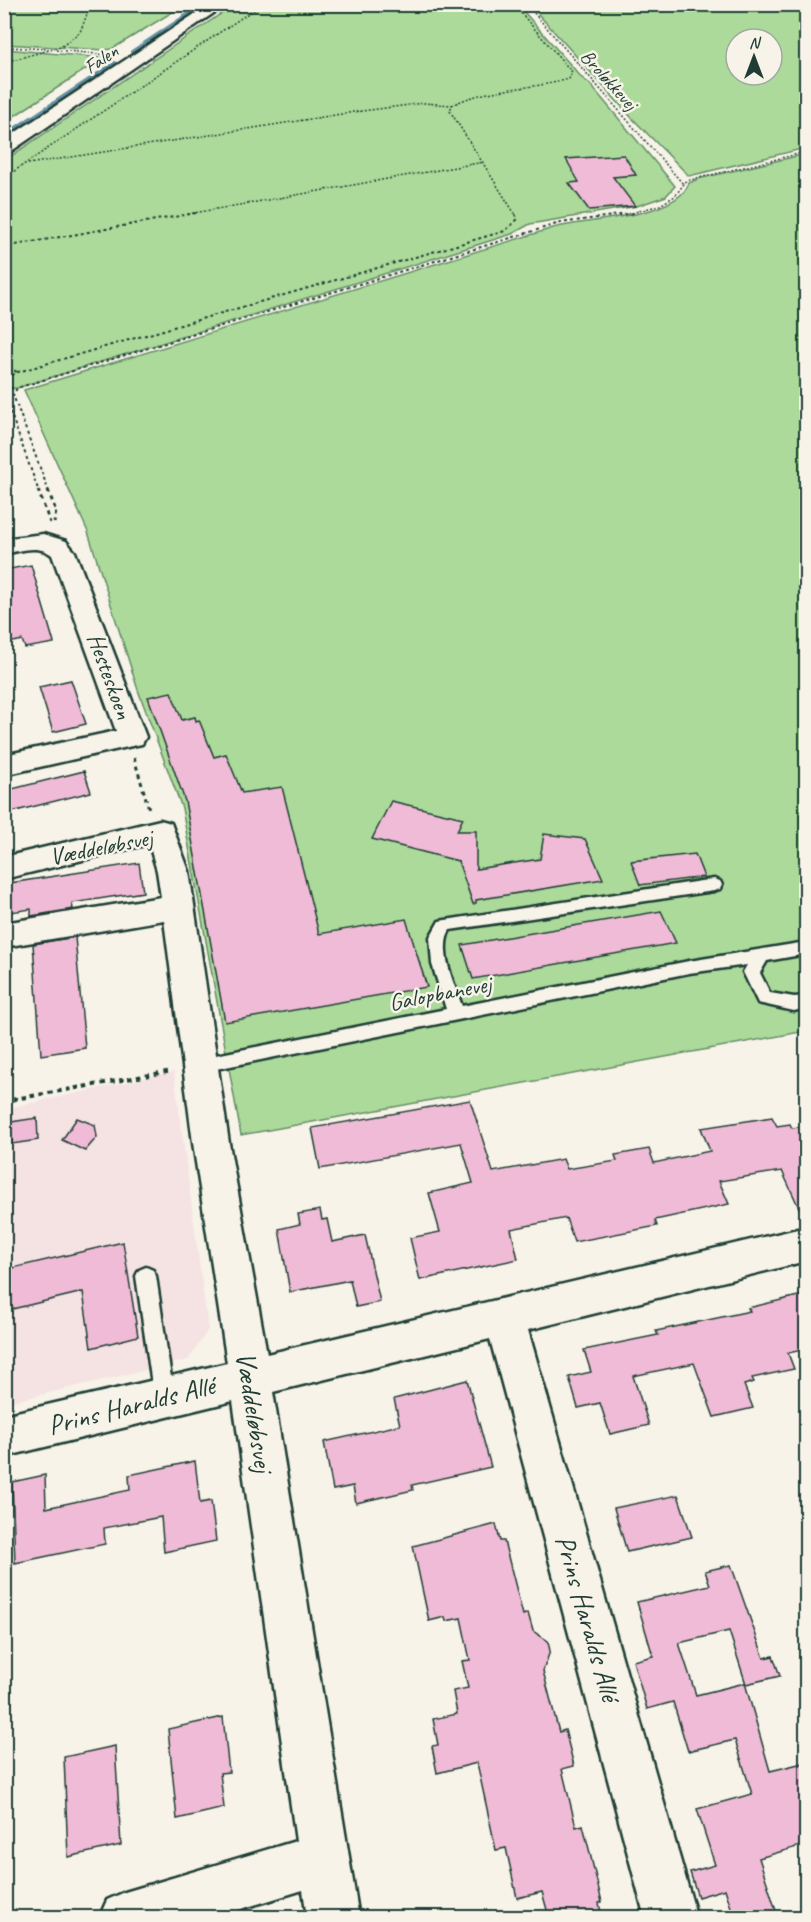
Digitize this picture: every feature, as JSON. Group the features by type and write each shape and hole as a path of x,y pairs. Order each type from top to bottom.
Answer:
{"street":[{"name":"Falen","path":"4,148 220,4"},
{"path":"4,547 49,542"},
{"name":"Hesteskoen","path":"4,765 132,737 63,552 58,546 49,542"},
{"name":"Væddeløbsvej","path":"4,868 160,831 172,871 211,1143 250,1376 333,1917"},
{"path":"4,935 177,906"},
{"name":"Prins Haralds Allé","path":"4,1436 807,1244"},
{"name":"Prins Haralds Allé","path":"504,1318 671,1917"},
{"path":"125,1917 324,1858"}],"lane":[{"path":"456,1014 441,964 438,937 445,925 714,885"},
{"name":"Galopbanevej","path":"201,1065 688,967 807,948"},
{"path":"762,956 752,972 764,998 794,1004 807,1002"},
{"path":"146,1276 164,1398"}],"path":[{"path":"51,4 78,6 88,12"},
{"path":"4,62 61,47 80,32 81,25 88,16 90,4"},
{"path":"4,178 28,164 244,15 268,4"},
{"path":"28,164 354,112 424,103 452,105 472,96 553,85 569,79 572,72 513,4"},
{"name":"Broløkkevej","path":"526,4 683,184"},
{"path":"4,47 51,49 138,59"},
{"path":"4,383 6,378 18,372 506,231 518,219 450,111 452,105"},
{"path":"4,389 17,388 560,223 649,208 673,198 681,191 683,184 691,179 807,152"},
{"path":"4,247 484,162"},
{"path":"4,364 18,372"},
{"path":"17,388 13,395 56,511 49,542"},
{"path":"4,395 50,520 49,542"},
{"path":"132,737 135,763 150,811 160,831"},
{"path":"4,1101 201,1065"}],"shaded area":[{"path":"174,1072 208,1330 188,1360 5,1403 4,1109"}],"green space":[{"path":"517,4 589,83 675,186 666,196 637,206 530,224 512,234 17,388 5,389 4,161 234,5"},
{"path":"716,4 735,7 806,5 806,148 689,176 631,117 530,5"},
{"path":"4,5 184,5 112,49 105,50 5,44"},
{"path":"5,49 103,58 5,122"},
{"path":"806,154 806,1031 241,1135 182,808 138,690 88,532 24,390 553,228 649,210 667,204 681,195 689,183 698,179"}],"building":[{"path":"624,155 636,175 613,177 635,206 589,210 569,183 579,182 566,159"},
{"path":"31,565 54,643 25,648 22,640 4,644 4,570"},
{"path":"71,680 86,724 53,732 39,687"},
{"path":"171,692 182,720 195,717 196,721 199,720 214,757 226,754 242,793 282,787 319,934 406,919 427,987 225,1022 185,801 148,697"},
{"path":"84,771 91,792 4,814 4,791"},
{"path":"391,801 463,818 457,831 476,831 476,869 540,859 544,834 585,839 603,879 476,900 473,904 458,861 372,839"},
{"path":"695,854 704,877 640,885 631,861"},
{"path":"139,863 143,892 72,903 73,909 31,916 31,909 4,913 4,884"},
{"path":"661,911 676,943 473,979 462,945"},
{"path":"75,937 85,1048 41,1055 33,944"},
{"path":"470,1100 493,1172 563,1159 567,1169 617,1161 615,1155 649,1149 654,1163 710,1151 701,1128 772,1117 777,1126 790,1124 792,1128 807,1126 807,1225 782,1171 719,1181 729,1204 655,1220 657,1226 574,1242 566,1218 511,1229 518,1259 420,1280 410,1238 440,1232 429,1193 473,1183 461,1143 320,1169 312,1128"},
{"path":"37,1118 38,1140 12,1144 11,1122"},
{"path":"77,1118 95,1125 97,1137 85,1151 62,1140"},
{"path":"320,1210 322,1220 327,1219 332,1242 365,1235 380,1302 356,1307 350,1280 290,1292 279,1229 300,1224 298,1214"},
{"path":"123,1242 138,1336 91,1348 83,1292 4,1311 4,1270"},
{"path":"807,1294 807,1349 788,1353 794,1369 752,1378 754,1382 744,1385 753,1408 714,1417 694,1363 633,1376 649,1425 610,1434 600,1403 578,1408 569,1377 591,1372 584,1350 658,1335 656,1331 750,1311 748,1308"},
{"path":"467,1380 491,1467 412,1485 413,1490 356,1503 353,1486 333,1490 324,1442 400,1425 394,1399"},
{"path":"195,1461 200,1503 211,1501 216,1541 164,1552 161,1517 104,1528 105,1544 15,1563 12,1482 45,1475 46,1508 130,1490 129,1475"},
{"path":"678,1495 692,1537 627,1552 614,1508"},
{"path":"496,1524 500,1541 504,1541 523,1615 528,1613 533,1631 548,1641 550,1651 543,1671 559,1732 565,1730 574,1766 562,1769 576,1827 583,1825 602,1902 599,1903 602,1917 549,1917 542,1892 517,1898 506,1848 496,1850 477,1763 437,1773 432,1746 438,1745 433,1719 457,1714 453,1691 468,1688 462,1661 470,1660 461,1618 446,1621 445,1617 429,1621 413,1546"},
{"path":"731,1565 764,1658 773,1656 780,1676 746,1684 729,1631 679,1643 696,1695 745,1683 770,1771 807,1762 807,1844 759,1858 778,1917 734,1917 725,1889 698,1897 690,1872 715,1865 697,1809 752,1794 735,1740 688,1751 673,1702 647,1709 633,1661 653,1656 637,1602 710,1585 705,1571"},
{"path":"223,1717 229,1772 220,1773 224,1808 177,1819 168,1729"},
{"path":"115,1746 121,1845 68,1857 64,1757"}],"waterway":[{"path":"132,52 204,4"},
{"path":"4,136 115,63"}]}
